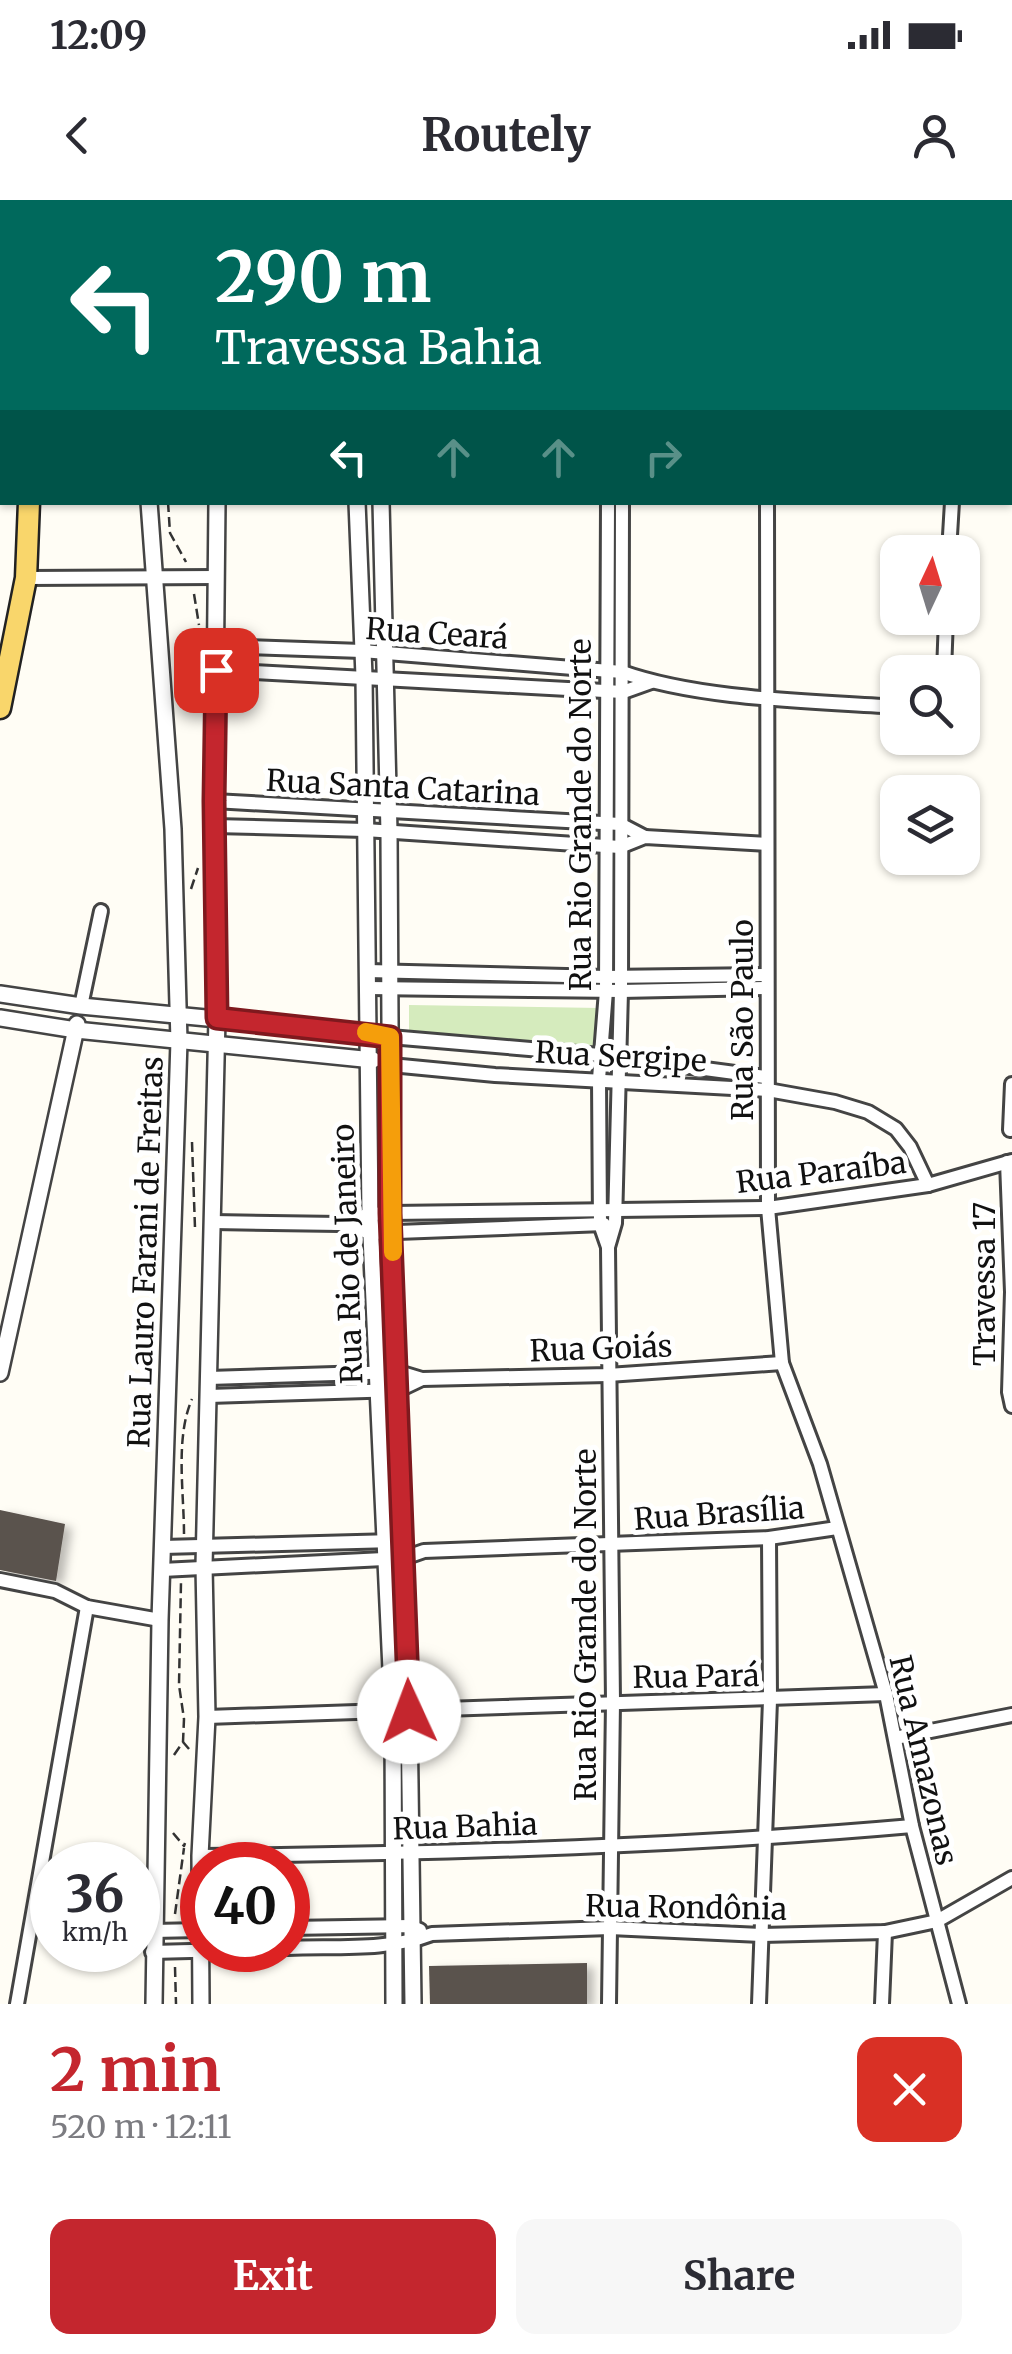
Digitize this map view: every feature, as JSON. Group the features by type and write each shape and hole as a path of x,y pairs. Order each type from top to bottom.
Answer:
{"main road":[{"path":"0,708 26,578 29,505"}],"street":[{"name":"Rua Lauro Farani de Freitas","path":"149,505 172,829 178,1014 154,1842"},
{"name":"Rua Lauro Farani de Freitas","path":"201,1842 208,1717 204,1566 217,1018 217,505"},
{"name":"Rua Rio de Janeiro","path":"358,505 364,676 370,1214 386,1558 411,1854 414,2004"},
{"name":"Rua Rio de Janeiro","path":"382,505 392,1065 390,1213 404,1549 401,1712 392,1854 394,2004"},
{"name":"Rua Rio Grande do Norte","path":"608,505 605,846 613,910"},
{"name":"Rua Rio Grande do Norte","path":"607,1216 619,1057 613,984 613,910 620,846 622,505"},
{"name":"Rua São Paulo","path":"767,505 768,1208 782,1364 820,1464 837,1528"},
{"path":"950,535 952,505"},
{"path":"26,578 217,577"},
{"name":"Rua Ceará","path":"217,646 362,651 622,672 651,682 767,697 880,706"},
{"path":"290,650 291,672"},
{"name":"Rua Ceará","path":"216,670 623,692 651,682"},
{"path":"606,748 622,749"},
{"name":"Rua Santa Catarina","path":"214,801 620,824 645,837"},
{"path":"285,828 286,804"},
{"path":"534,843 535,820"},
{"name":"Rua Santa Catarina","path":"214,826 365,830 605,846 620,846 645,837 766,844"},
{"path":"0,1373 100,912"},
{"path":"368,979 390,972 613,984"},
{"path":"368,979 391,990 767,982"},
{"name":"Rua Rio Grande do Norte","path":"609,2004 614,1702 608,1246 600,1054 613,984"},
{"path":"0,994 81,1006 390,1037"},
{"path":"0,1018 215,1046 367,1058 392,1065"},
{"name":"Rua Sergipe","path":"390,1037 600,1054 767,1084 835,1102 868,1112 896,1129 910,1147 928,1184"},
{"path":"494,1075 495,1048"},
{"name":"Rua Sergipe","path":"392,1065 494,1075 767,1084"},
{"path":"1010,1130 1012,1084"},
{"name":"Rua Paraíba","path":"607,1216 633,1211 768,1208 928,1184 1010,1162"},
{"name":"Travessa 17","path":"1010,1162 1012,1406"},
{"path":"340,1224 370,1214 390,1213 607,1216"},
{"path":"213,1222 340,1224 371,1233 607,1216"},
{"name":"Rua Goiás","path":"209,1378 399,1372 422,1379 608,1375 782,1364"},
{"name":"Rua Goiás","path":"209,1396 399,1390 422,1379"},
{"name":"Rua Brasília","path":"163,1547 386,1540 404,1549 424,1550 612,1545 769,1538 837,1528"},
{"name":"Rua Amazonas","path":"837,1528 886,1694 912,1826 959,2004"},
{"path":"758,2004 770,1700 769,1538"},
{"name":"Rua Brasília","path":"162,1570 386,1558 404,1549"},
{"path":"0,1580 55,1591 88,1607 160,1620"},
{"path":"17,2004 88,1607"},
{"name":"Rua Pará","path":"208,1717 886,1694"},
{"path":"895,1738 1012,1715"},
{"name":"Rua Bahia","path":"310,1855 610,1847 912,1826"},
{"name":"Rua Rondônia","path":"310,1928 391,1926 411,1934 610,1928 761,1936 885,1932 937,1922 1012,1878"},
{"path":"882,2004 885,1932"},
{"name":"Rua Rondônia","path":"310,1947 392,1944 411,1934"},
{"name":"Rua Lauro Farani de Freitas","path":"153,1972 154,2004"},
{"name":"Rua Lauro Farani de Freitas","path":"201,1972 201,2004"}],"path":[{"path":"172,1757 183,1742 195,1757"},
{"path":"172,1829 174,1838 184,1846 188,1837"}],"green space":[{"path":"409,1005 600,1008 597,1046 409,1034"}],"building":[{"path":"0,1510 65,1524 56,1581 0,1570"},
{"path":"587,1963 587,2004 430,2004 429,1966"}],"slow traffic":[{"path":"366,1032 390,1037 393,1252"}],"route":[{"path":"216,670 217,1018 390,1037 390,1213 409,1712"}]}
